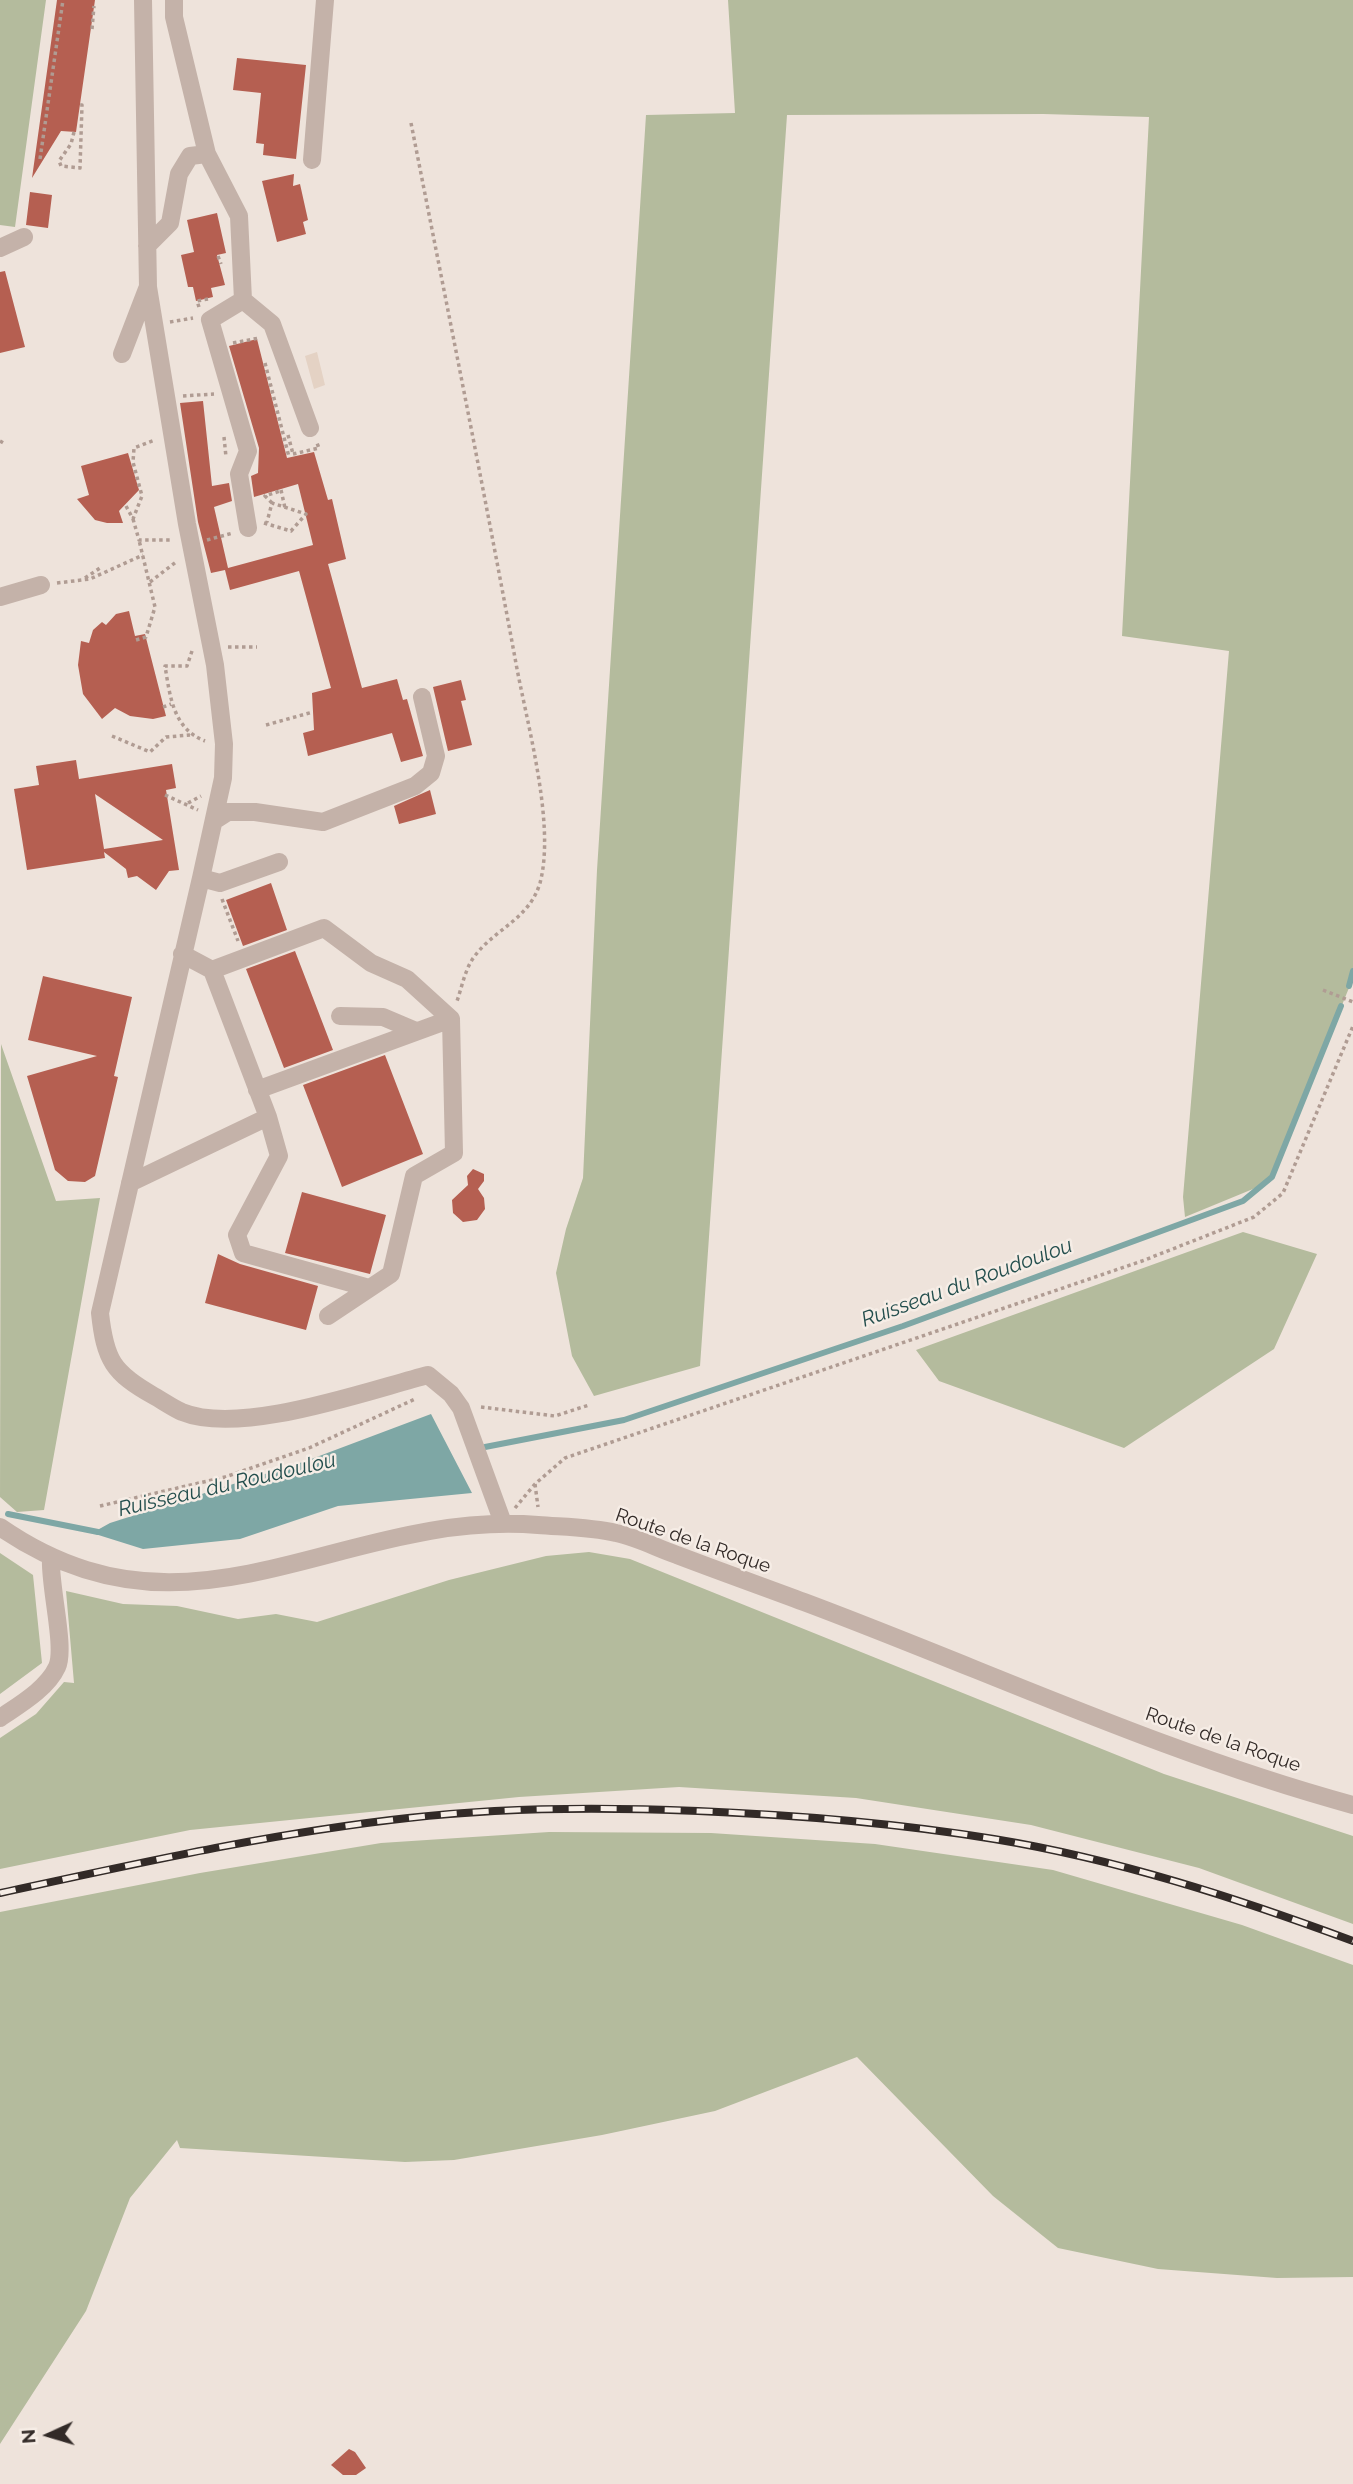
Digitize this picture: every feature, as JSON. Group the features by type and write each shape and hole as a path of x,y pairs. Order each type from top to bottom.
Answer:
{"street":[{"path":"143,0 148,287 187,524 210,631 224,744 223,778 100,1313 103,1346 124,1379 184,1413 235,1420 286,1412 428,1375 442,1386 461,1408 503,1522"},
{"path":"174,0 174,17 207,153 239,216 243,300 272,324 310,428"},
{"path":"312,160 325,0"},
{"path":"147,246 170,223 179,174 190,156 207,153"},
{"path":"0,248 24,237"},
{"path":"122,354 148,287"},
{"path":"243,300 210,320 248,451 239,474 248,528"},
{"path":"7,594 41,585"},
{"path":"214,821 228,811 255,812 323,822 415,786 431,773 436,756 422,697"},
{"path":"201,878 220,883 279,862"},
{"path":"212,970 324,928 371,963 407,979 451,1019 454,1153 414,1176 391,1274 328,1316"},
{"path":"182,954 212,970 268,1117 279,1156 237,1235 243,1253 369,1288"},
{"path":"340,1016 383,1017 416,1031"},
{"path":"257,1090 451,1019"},
{"path":"130,1183 268,1117"},
{"name":"Route de la Roque","path":"0,1527 51,1558 107,1577 156,1584 210,1582 437,1528 503,1522 617,1532 1172,1746 1353,1805"},
{"path":"0,1717 31,1697 57,1667 59,1645 49,1577 51,1558"}],"path":[{"path":"40,159 63,0"},
{"path":"92,29 94,6"},
{"path":"74,132 71,144 59,161 61,166 80,168 80,105"},
{"path":"411,123 504,599 540,796 545,847 539,885 522,917 484,945 472,959 451,1019"},
{"path":"218,256 224,275"},
{"path":"197,301 214,298"},
{"path":"173,322 189,319"},
{"path":"229,341 229,344 258,337 290,456"},
{"path":"179,397 201,394"},
{"path":"288,435 290,456"},
{"path":"133,519 142,496 132,462 134,448 142,443 174,438"},
{"path":"0,440 5,444"},
{"path":"290,456 319,448"},
{"path":"218,538 267,522 291,531 306,514 285,508 272,503 265,496 280,491 285,508"},
{"path":"267,522 272,503"},
{"path":"126,506 133,519 155,607 147,632 141,633 139,639"},
{"path":"139,540 160,540"},
{"path":"71,581 90,579 143,555"},
{"path":"85,578 100,568"},
{"path":"150,582 169,568"},
{"path":"190,735 171,704 165,666 187,666 195,643 210,631"},
{"path":"228,647 257,647"},
{"path":"163,707 171,704"},
{"path":"266,725 313,712"},
{"path":"112,736 150,752 166,737 190,735 224,744"},
{"path":"165,795 188,803 214,821"},
{"path":"223,902 239,943"},
{"path":"1323,990 1353,1002"},
{"path":"503,1522 536,1484 565,1458 1142,1261 1254,1217 1283,1193 1353,1026"},
{"path":"100,1506 225,1477 309,1448 442,1386"},
{"path":"461,1408 480,1407 555,1416 589,1405"}],"green space":[{"path":"0,0 46,0 15,227 0,225"},
{"path":"728,0 1353,0 1353,978 1270,1182 1185,1217 1183,1197 1229,651 1122,636 1149,117 1043,114 787,115 700,1366 594,1396 572,1356 556,1273 566,1229 583,1178 597,870 646,115 735,113"},
{"path":"1,1044 56,1201 100,1198 44,1510 17,1512 0,1497"},
{"path":"1243,1232 1317,1254 1274,1349 1124,1448 939,1381 916,1350"},
{"path":"589,1552 630,1559 1164,1774 1353,1836 1353,1924 1199,1868 1031,1825 856,1798 679,1787 519,1797 190,1830 0,1869 0,1738 36,1714 64,1682 74,1683 66,1591 123,1604 177,1606 238,1619 276,1614 317,1622 449,1580 546,1556"},
{"path":"0,1553 33,1575 42,1663 0,1694"},
{"path":"549,1832 711,1833 875,1844 1053,1870 1242,1925 1353,1965 1353,2277 1277,2278 1158,2269 1058,2248 993,2196 857,2057 715,2111 602,2135 454,2160 405,2162 180,2148 177,2140 130,2198 86,2311 0,2444 0,1912 200,1873 381,1843"}],"shaded area":[{"path":"317,352 325,385 314,389 305,356"}],"water":[{"path":"431,1414 472,1493 338,1506 240,1539 143,1549 92,1533 110,1523 306,1461"}],"building":[{"path":"57,0 95,0 76,132 61,131 32,178"},
{"path":"237,58 306,65 296,159 263,155 264,144 256,143 261,93 233,90"},
{"path":"294,174 293,186 300,184 308,220 303,222 306,234 277,242 262,181"},
{"path":"30,192 52,195 48,228 26,225"},
{"path":"217,213 226,253 217,255 225,285 211,288 213,297 196,301 193,287 188,287 181,255 194,252 187,220"},
{"path":"5,271 25,347 0,353 0,272"},
{"path":"257,339 287,458 314,452 328,500 332,499 346,559 328,564 362,688 397,679 403,700 407,699 423,756 401,762 392,733 308,756 303,733 314,730 312,693 331,688 299,571 230,590 225,570 211,573 198,522 180,403 203,401 212,486 229,483 232,501 214,507 228,568 313,545 298,484 254,497 251,476 258,473 259,448 229,346"},
{"path":"128,453 139,490 119,511 123,523 95,520 77,499 89,495 81,466"},
{"path":"129,611 135,636 145,634 166,716 153,719 130,716 115,708 102,719 83,694 78,665 81,641 89,643 93,630 102,622 106,625 116,614"},
{"path":"461,680 466,700 461,701 472,745 448,751 433,687"},
{"path":"76,760 79,779 172,764 176,788 166,790 179,870 169,871 156,890 137,876 128,878 126,869 104,852 105,858 27,870 14,789 39,785 36,766","holes":["95,794 163,840 104,849"]},
{"path":"430,790 436,814 399,824 394,806"},
{"path":"271,883 287,930 243,946 226,900"},
{"path":"295,951 333,1050 284,1068 246,969"},
{"path":"43,976 132,997 114,1076 118,1077 95,1176 85,1182 68,1181 55,1170 27,1076 97,1056 28,1040"},
{"path":"385,1055 423,1154 342,1187 303,1085"},
{"path":"473,1169 484,1174 484,1181 478,1189 484,1198 485,1209 477,1220 463,1222 453,1213 452,1200 468,1185 467,1176"},
{"path":"302,1192 386,1215 370,1274 285,1253"},
{"path":"218,1254 240,1264 318,1286 306,1330 205,1303"},
{"path":"349,2449 355,2452 366,2468 356,2475 343,2475 331,2465"}],"waterway":[{"name":"Ruisseau du Roudoulou","path":"1349,986 1353,971"},
{"name":"Ruisseau du Roudoulou","path":"485,1447 624,1420 903,1326 1243,1201 1272,1177 1341,1006"},
{"name":"Ruisseau du Roudoulou","path":"8,1514 98,1532"}],"railway":[{"path":"0,1893 203,1850 357,1824 444,1814 517,1810 662,1810 884,1824 1040,1847 1176,1881 1353,1941"}]}
